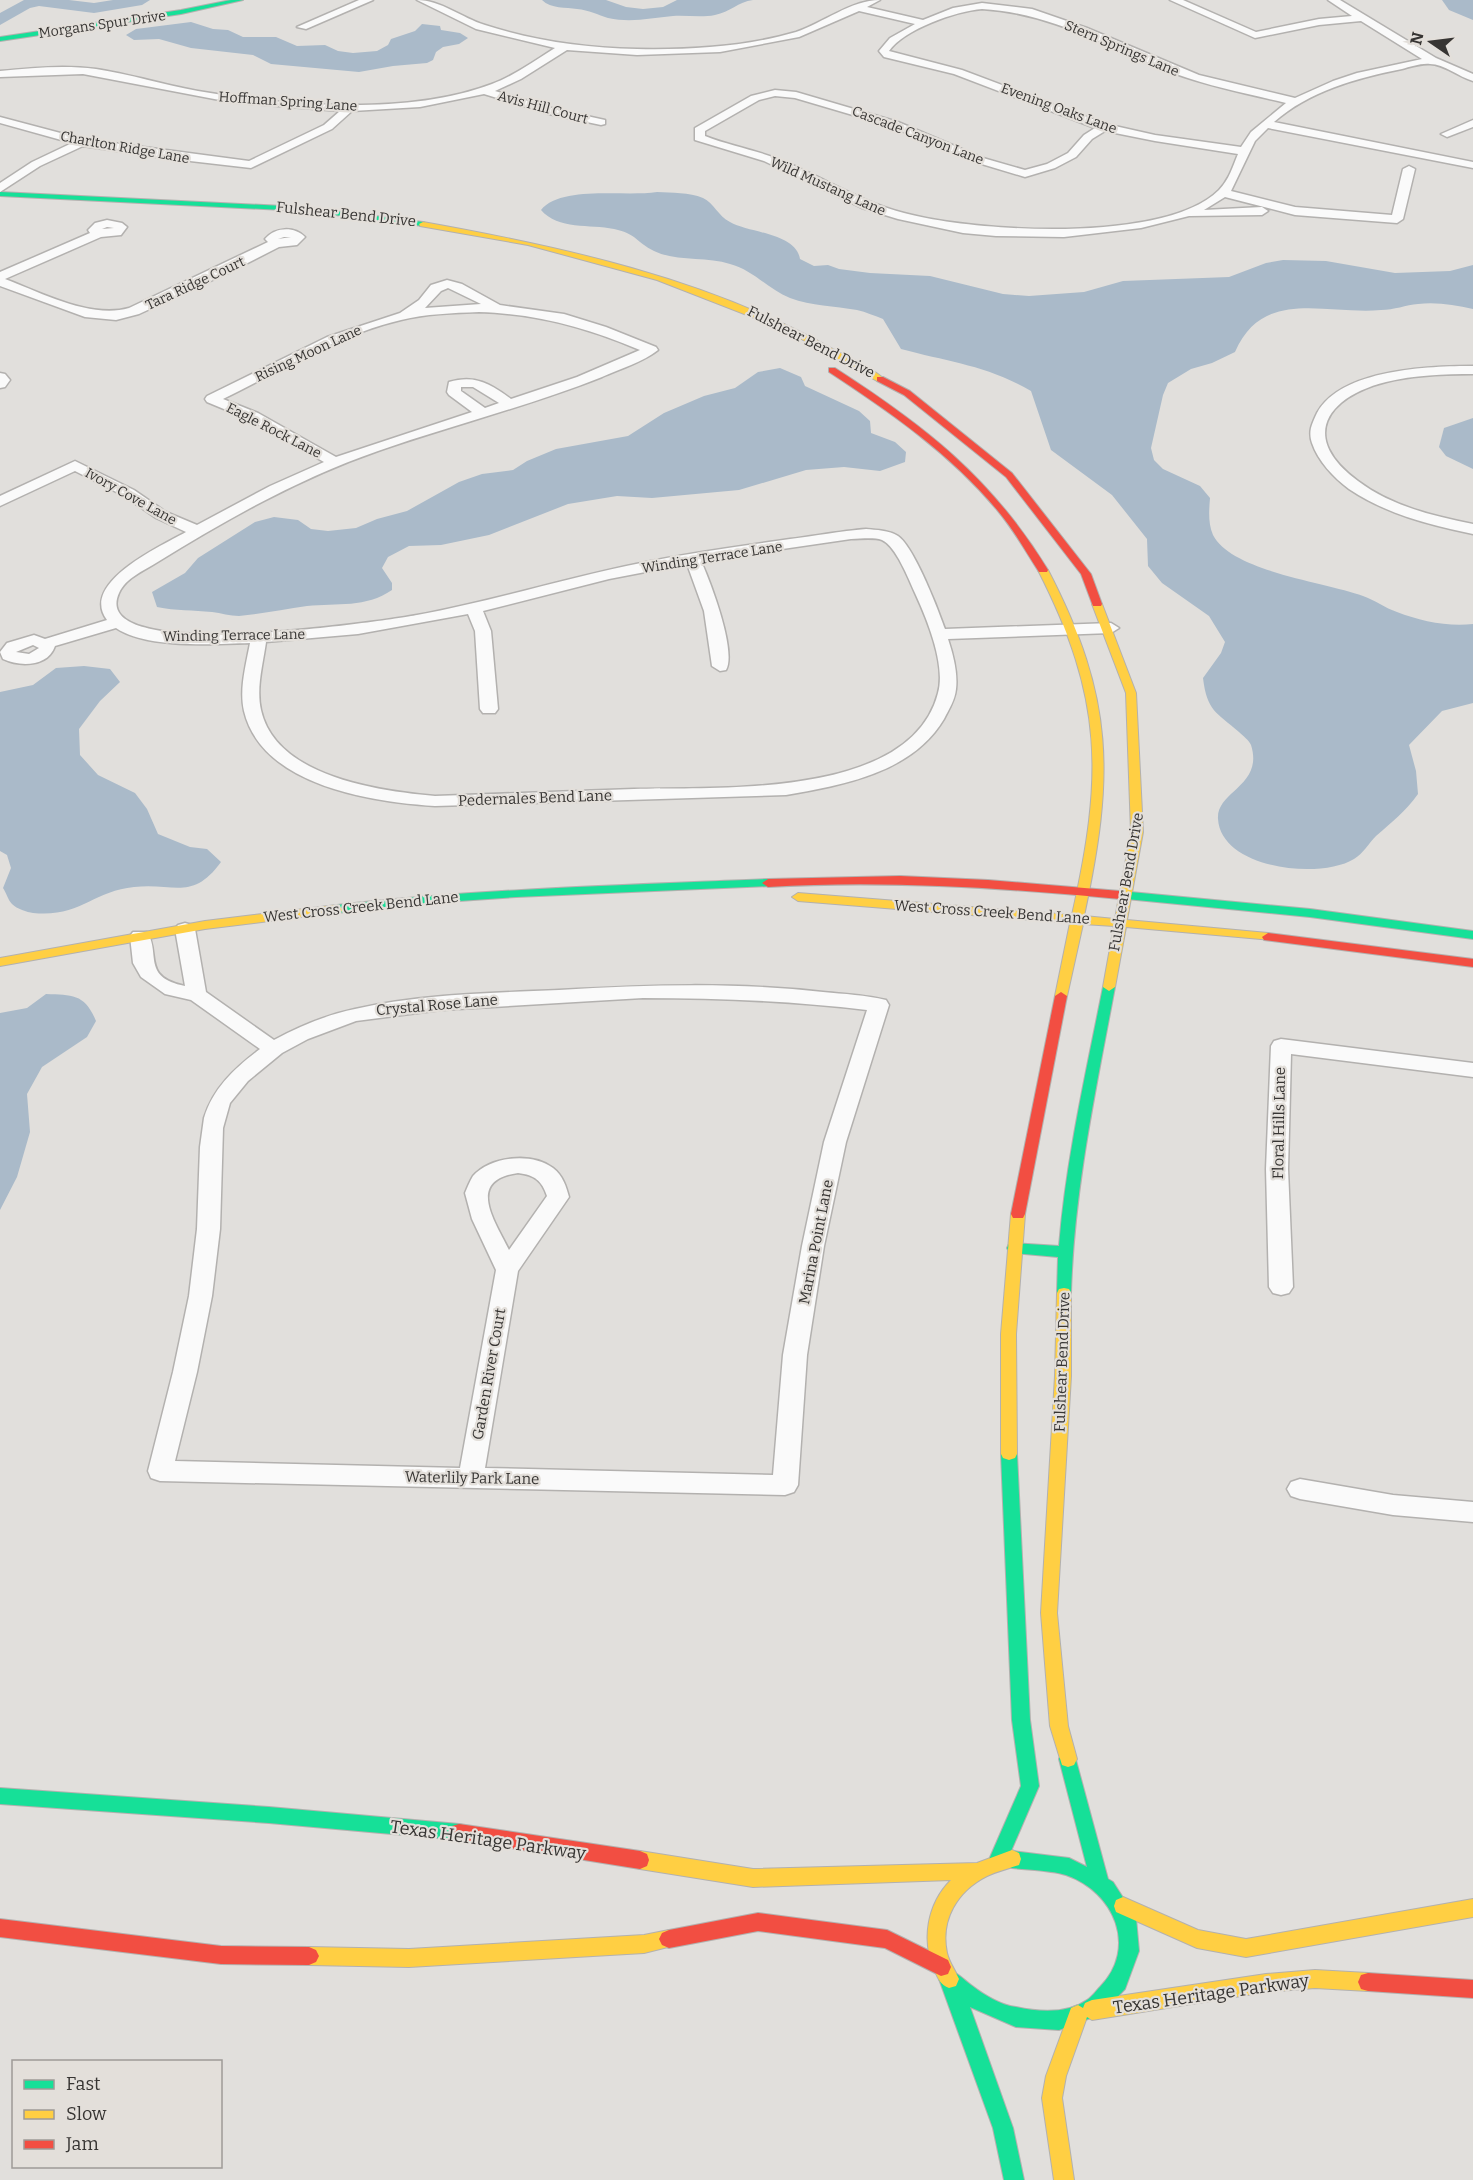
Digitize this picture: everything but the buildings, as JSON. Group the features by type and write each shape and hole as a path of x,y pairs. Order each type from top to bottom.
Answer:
{"main road":[{"name":"Morgans Spur Drive","path":"0,39 181,12 240,0"},
{"name":"Fulshear Bend Drive","path":"0,194 214,202 303,214 493,248 582,269 645,288 663,279"},
{"name":"Fulshear Bend Drive","path":"0,205 303,214 412,221 484,233 576,254 663,279 739,306 796,331 842,354 918,400 985,453 1042,513 1079,564 1111,628 1129,679 1139,733 1141,778 1137,832 1072,1188 1064,1252 1063,1376 1049,1613 1059,1726 1100,1882"},
{"name":"Fulshear Bend Drive","path":"665,295 751,329"},
{"name":"Fulshear Bend Drive","path":"820,364 891,407 954,458 1005,513 1039,561 1074,629 1092,695 1100,774 1096,819 1021,1195 1014,1248 1006,1378 1011,1557 1021,1720 1030,1786 997,1862"},
{"path":"891,407 918,400"},
{"name":"West Cross Creek Bend Lane","path":"0,962 185,928 314,910 528,892 725,886 793,881 970,882 1310,913 1473,935"},
{"name":"West Cross Creek Bend Lane","path":"725,886 788,897 1119,921 1308,941 1473,963"},
{"path":"1014,1248 1064,1252"},
{"name":"Texas Heritage Parkway","path":"0,1796 258,1814 459,1832 753,1878 976,1870"},
{"path":"1014,2180 1003,2128 952,1983 941,1968 936,1943 942,1907 949,1893 976,1870 997,1862 1031,1859 1061,1863 1100,1882 1123,1906 1187,1936 1210,1945 1246,1948 1473,1908"},
{"path":"952,1983 988,2007 1030,2022 1055,2022 1092,2010 1108,1995 1118,1981 1131,1951 1132,1931 1123,1906"},
{"path":"0,1928 221,1955 409,1958 644,1944 758,1922 887,1940 941,1968"},
{"name":"Texas Heritage Parkway","path":"1092,2010 1266,1983 1315,1979 1473,1989"},
{"path":"1064,2180 1052,2098 1056,2076 1078,2015"}],"street":[{"path":"302,27 368,0"},
{"path":"422,0 463,20 488,29 565,46 651,52 710,49 760,43 812,29 875,0"},
{"path":"1175,0 1255,35 1319,22 1364,18"},
{"path":"1333,0 1432,60 1473,78"},
{"name":"Stern Springs Lane","path":"924,23 982,6 1019,11 1057,20 1092,33 1139,57 1184,73 1297,102"},
{"path":"857,8 924,23"},
{"name":"Evening Oaks Lane","path":"924,23 886,46 884,51 888,55 976,78 1102,127 1155,138 1244,151"},
{"name":"Hoffman Spring Lane","path":"0,74 51,70 94,72 225,98 349,107 422,103 485,91 504,84 565,46"},
{"path":"651,52 651,67"},
{"path":"1408,169 1397,219 1295,211 1223,193 1236,173 1244,151 1266,124 1297,102 1317,92 1372,72 1432,60"},
{"name":"Avis Hill Court","path":"485,91 552,112 601,122"},
{"name":"Cascade Canyon Lane","path":"775,93 796,95 846,108 894,124 979,160 1025,174 1050,166 1072,155 1088,137 1102,127"},
{"name":"Wild Mustang Lane","path":"775,93 755,98 717,118 699,130 699,138 768,159 863,204 896,216 937,225 982,231 1064,234 1117,228 1176,216 1241,211 1295,211"},
{"name":"Charlton Ridge Lane","path":"3,123 82,142 164,155 251,165 328,127 349,107"},
{"path":"1447,134 1473,123"},
{"path":"1266,124 1473,165"},
{"path":"0,188 36,164 82,142"},
{"path":"1391,147 1473,158"},
{"name":"Wild Mustang Lane","path":"1176,216 1205,204 1223,193"},
{"path":"0,277 99,233"},
{"name":"Tara Ridge Court","path":"0,282 90,314 111,316 140,309 239,263 276,243"},
{"path":"403,315 423,303 436,288 447,284 500,309"},
{"name":"Rising Moon Lane","path":"212,399 349,332 403,315 469,309 500,309 554,316 582,323 651,350 595,375 510,405"},
{"path":"1473,370 1409,373 1382,378 1356,388 1331,405 1324,412 1317,426 1319,444 1329,461 1346,479 1397,508 1473,529"},
{"path":"0,377 3,380 0,384"},
{"path":"483,413 454,392 454,386 467,381 479,384 510,405"},
{"name":"Eagle Rock Lane","path":"212,399 253,416 335,462"},
{"path":"5,657 10,648 22,641 34,640 45,644 116,623 110,615 108,600 116,584 197,531 259,496 335,462 398,439 510,405"},
{"name":"Ivory Cove Lane","path":"0,502 75,465 129,493 160,515 197,531"},
{"name":"Winding Terrace Lane","path":"116,623 146,634 163,637 259,637 365,628 474,608 629,570 867,534"},
{"name":"Pedernales Bend Lane","path":"259,637 252,704 255,719 268,740 286,759 313,775 379,796 435,801 786,790 862,772 883,763 915,741 938,715 946,698 948,682 940,634 922,590 898,544 888,536 867,534"},
{"path":"692,559 703,579 714,612 720,666"},
{"path":"474,608 483,631 489,709"},
{"path":"940,634 1111,628"},
{"path":"185,928 197,995"},
{"path":"140,936 143,963 148,974 172,990 197,995 273,1049"},
{"name":"Crystal Rose Lane","path":"160,1471 189,1356 204,1272 210,1206 212,1131 217,1110 224,1096 241,1075 273,1049 315,1026 395,1006 632,993 731,992 802,996 879,1005"},
{"name":"Marina Point Lane","path":"785,1485 795,1355 813,1246 836,1142 879,1005"},
{"name":"Floral Hills Lane","path":"1281,1287 1277,1168 1281,1046 1473,1070"},
{"name":"Garden River Court","path":"471,1478 507,1270 558,1197 558,1186 551,1175 536,1167 522,1165 507,1167 491,1173 476,1193 478,1205 507,1270"},
{"name":"Waterlily Park Lane","path":"160,1471 785,1485"},
{"path":"1300,1489 1393,1505 1473,1512"}],"water":[{"path":"542,0 606,0 626,7 643,9 663,7 677,0 753,0 715,15 633,20 608,18 586,10 554,6"},
{"path":"1442,0 1473,0 1473,20 1449,10"},
{"path":"191,22 213,29 228,30 243,37 276,37 297,46 325,45 338,51 353,53 377,51 388,45 391,39 415,31 422,24 440,26 441,30 460,33 468,38 459,44 443,47 436,52 433,60 427,63 359,72 271,64 253,55 191,48 159,39 134,40 126,35 136,29"},
{"path":"657,192 703,198 730,222 781,239 797,250 800,259 814,266 828,265 839,269 870,273 930,276 1003,294 1029,296 1084,292 1123,281 1229,277 1266,263 1283,260 1326,261 1395,273 1450,271 1473,265 1473,309 1432,303 1360,311 1298,308 1279,311 1262,319 1247,332 1235,352 1212,363 1191,369 1168,383 1163,395 1151,448 1154,460 1163,469 1200,486 1210,498 1211,531 1223,548 1239,558 1281,574 1363,596 1415,618 1444,624 1473,624 1473,703 1442,711 1409,745 1416,771 1418,794 1360,854 1339,865 1319,869 1274,866 1253,859 1236,849 1223,836 1218,819 1219,809 1246,779 1251,770 1253,759 1251,745 1214,710 1207,698 1203,678 1221,653 1225,642 1209,616 1162,583 1148,566 1147,539 1112,495 1051,450 1031,391 983,370 901,349 883,319 870,314 798,301 738,267 711,260 672,257 648,248 622,231 556,221 541,210 550,202 563,197"},
{"path":"780,368 801,377 805,386 859,411 870,421 871,433 895,442 906,452 905,462 880,471 844,467 806,470 739,490 652,498 617,496 568,504 489,535 441,545 409,546 388,557 382,568 392,583 392,590 372,600 362,602 307,606 239,616 157,607 152,592 185,573 198,558 255,522 274,517 298,520 311,529 328,531 356,528 377,519 407,511 459,482 482,474 513,470 527,461 556,449 628,436 664,413 704,396 735,388 758,372"},
{"path":"1473,418 1473,469 1446,456 1439,447 1444,428"},
{"path":"84,666 110,669 120,682 100,701 79,729 80,755 98,775 135,793 147,809 158,834 190,847 207,849 221,862 201,882 191,886 181,888 148,886 120,889 62,912 31,913 12,904 3,888 11,868 7,855 0,851 0,692 33,685 56,668"},
{"path":"46,994 77,998 92,1012 96,1021 87,1037 42,1067 27,1094 30,1132 17,1177 0,1210 0,1013 27,1008"}],"waterway":[{"path":"0,20 24,5 39,1 94,8 142,0"}],"traffic: fast":[{"path":"0,39 181,12 240,0"},
{"path":"0,194 303,209 423,224"},
{"path":"337,909 415,900 516,893 768,883"},
{"path":"1120,895 1310,913 1473,935"},
{"path":"1064,1293 1065,1254 1073,1178 1109,987"},
{"path":"1014,1248 1064,1252"},
{"path":"997,1862 1030,1786 1021,1720 1009,1454"},
{"path":"1068,1759 1100,1883"},
{"path":"0,1796 269,1815 459,1832"},
{"path":"949,1979 964,1992 997,2011 1016,2017 1059,2021 1094,2007 1118,1983 1129,1951 1126,1918 1107,1888 1069,1867 1012,1859"},
{"path":"952,1983 1003,2128 1014,2180"}],"traffic: slow":[{"path":"423,224 529,243 660,278 788,328 880,379"},
{"path":"1043,570 1064,612 1088,678 1097,723 1099,747 1097,809 1093,840 1061,996"},
{"path":"1097,604 1131,693 1137,832 1109,987"},
{"path":"798,897 1268,937"},
{"path":"0,962 205,925 337,909"},
{"path":"1009,1454 1008,1334 1018,1214"},
{"path":"1064,1293 1063,1376 1049,1613 1059,1726 1068,1759"},
{"path":"949,1979 942,1967 936,1941 940,1915 945,1903 952,1892 973,1874 1012,1859"},
{"path":"640,1860 753,1878 976,1871"},
{"path":"1123,1906 1197,1939 1246,1948 1473,1908"},
{"path":"309,1956 409,1958 644,1944 669,1939"},
{"path":"1092,2010 1266,1983 1315,1979 1368,1982"},
{"path":"1064,2180 1052,2098 1056,2076 1078,2015"}],"traffic: jam":[{"path":"832,370 893,411 951,457 1002,509 1043,570"},
{"path":"880,379 907,393 1009,475 1086,574 1097,604"},
{"path":"768,883 812,880 900,880 988,884 1120,895"},
{"path":"1268,937 1473,963"},
{"path":"1018,1214 1061,996"},
{"path":"459,1832 640,1860"},
{"path":"669,1939 758,1922 887,1939 941,1967"},
{"path":"0,1928 221,1955 309,1956"},
{"path":"1368,1982 1473,1989"}]}
